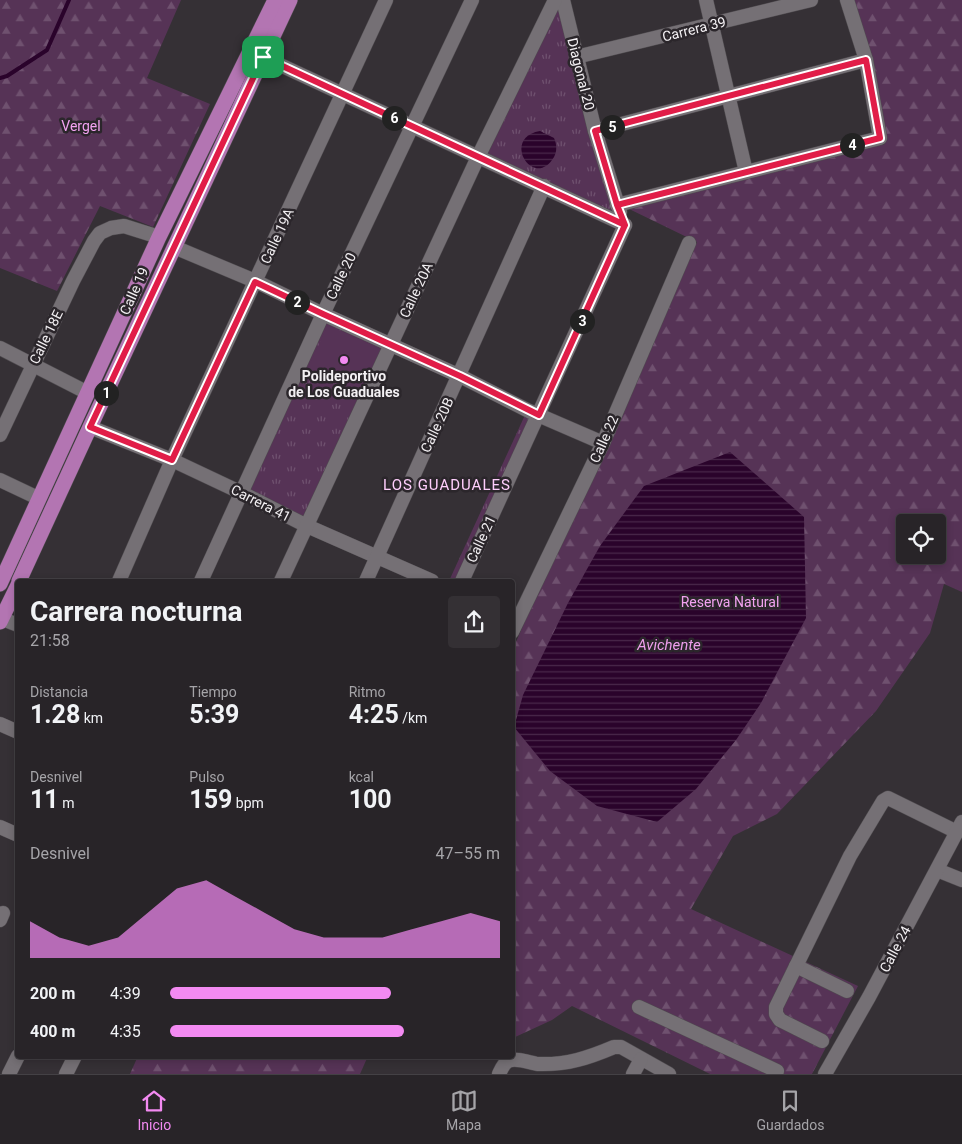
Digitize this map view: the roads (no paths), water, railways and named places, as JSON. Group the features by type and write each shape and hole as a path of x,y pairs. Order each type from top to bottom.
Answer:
{"main road":[{"name":"Calle 19","path":"0,584 159,237 274,0"},
{"name":"Calle 19","path":"20,579 290,0"},
{"path":"1,619 15,591"}],"street":[{"name":"Calle 19A","path":"120,579 172,460 344,94 386,0"},
{"name":"Calle 20","path":"202,579 323,314 472,0"},
{"name":"Calle 20A","path":"282,579 478,157 555,0"},
{"name":"Diagonal 20","path":"563,0 595,131 617,205"},
{"path":"706,0 746,172"},
{"name":"Carrera 39","path":"576,57 811,0"},
{"path":"625,225 617,205 880,138 866,60 847,0"},
{"path":"263,57 625,225"},
{"path":"595,131 866,60"},
{"name":"Calle 20B","path":"367,579 544,186"},
{"name":"Calle 21","path":"463,579 625,225"},
{"name":"Calle 18E","path":"0,435 4,413 33,364 94,241 100,234 111,228 124,226 159,237"},
{"name":"Calle 22","path":"515,622 603,443 689,243"},
{"path":"174,247 255,282 603,443"},
{"path":"0,348 88,392"},
{"name":"Carrera 41","path":"90,427 172,460 307,526 427,579"},
{"path":"0,480 38,498"},
{"path":"1,619 15,624"},
{"path":"0,724 15,731"},
{"path":"822,1041 780,1020 776,1014 776,1007 850,856 885,799 888,798 959,827"},
{"path":"0,827 15,834"},
{"name":"Calle 24","path":"825,1074 869,998 959,827"},
{"path":"937,870 962,880"},
{"path":"796,966 847,991"},
{"path":"640,1007 777,1071 776,1074"},
{"path":"499,1074 507,1061 557,1064 568,1068 614,1046 621,1047 668,1074"},
{"path":"9,1074 16,1059"},
{"path":"66,1074 74,1059"},
{"path":"633,1074 641,1059"}],"water":[{"path":"540,131 554,138 556,152 546,166 538,168 530,166 524,159 522,143 528,136"},
{"name":"Avichente","path":"730,452 804,517 806,618 761,703 736,740 696,789 657,822 597,806 550,771 515,728 523,695 568,603 600,546 644,486"}],"waterway":[{"path":"0,78 7,76 47,50 69,0"}],"place":[{"name":"Polideportivo de Los Guaduales","path":"344,360"}],"district":[{"name":"LOS GUADUALES","path":"447,485"}],"park label":[{"name":"Vergel","path":"81,126"},
{"name":"Reserva Natural","path":"730,602"}]}
